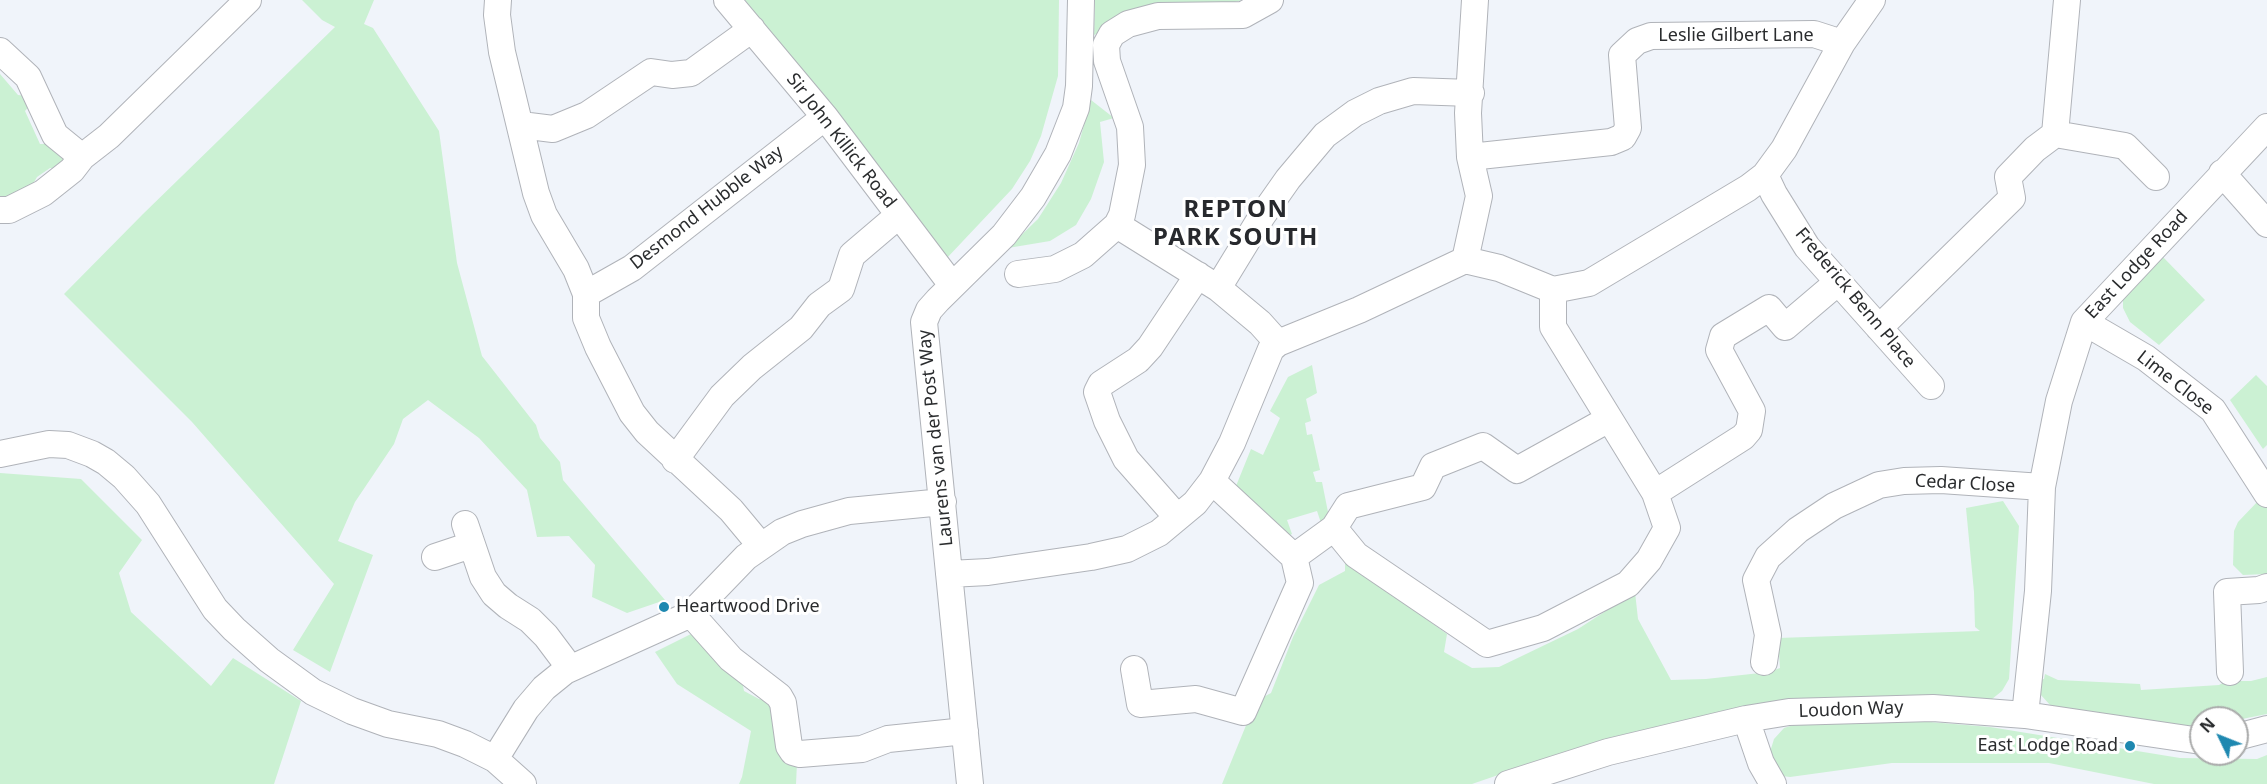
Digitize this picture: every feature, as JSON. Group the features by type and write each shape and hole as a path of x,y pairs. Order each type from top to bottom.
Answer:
{"street":[{"path":"5,210 44,193 72,170 82,157 109,136 248,0"},
{"path":"498,0 497,15 502,52 510,92 521,125 529,167 544,215 573,261 586,294 586,318 620,391 632,413 647,432 731,510 760,546"},
{"name":"Sir John Killick Road","path":"727,0 825,117 952,285"},
{"name":"Laurens van der Post Way","path":"970,784 924,322 929,310 952,285 1004,236 1033,197 1058,154 1076,108 1079,86 1081,0"},
{"path":"1018,274 1055,269 1083,255 1117,225 1124,206 1132,165 1130,127 1107,62 1106,45 1112,34 1128,24 1158,16 1243,15 1270,0"},
{"path":"1465,260 1479,196 1470,157 1468,113 1475,0"},
{"path":"949,574 988,572 1106,554 1143,542 1159,533 1195,503 1212,481 1232,443 1271,349 1278,344 1359,310 1465,260 1499,268 1553,290 1589,283 1748,188 1765,175 1784,148 1842,43 1872,0"},
{"path":"2055,134 2067,0"},
{"path":"521,125 553,129 587,115 651,72 672,75 691,74 752,29"},
{"name":"Leslie Gilbert Lane","path":"1470,157 1600,144 1623,137 1628,128 1622,55 1637,41 1651,36 1814,34 1842,43"},
{"path":"0,51 28,77 55,135 82,157"},
{"path":"1177,517 1126,459 1107,421 1097,392 1101,384 1138,360 1150,347 1208,282 1325,135 1355,113 1379,101 1413,91 1471,93"},
{"name":"Desmond Hubble Way","path":"586,294 632,268 825,117"},
{"name":"East Lodge Road","path":"2025,715 2037,591 2042,487 2059,401 2084,322 2267,127"},
{"path":"1879,328 2012,198 2008,177 2035,149 2055,134 2125,146 2156,177"},
{"path":"2222,173 2267,224"},
{"name":"Frederick Benn Place","path":"1765,175 1774,195 1807,246 1931,386"},
{"path":"675,459 722,396 752,367 801,328 819,305 841,288 852,255 899,215"},
{"path":"1117,225 1208,282 1260,322 1278,344"},
{"path":"1655,493 1743,438 1749,430 1752,411 1719,350 1723,336 1769,308 1785,327 1838,282"},
{"path":"1334,528 1356,555 1486,644 1543,628 1628,584 1649,560 1667,528 1655,493 1553,327 1553,290"},
{"name":"Lime Close","path":"2084,322 2146,358 2213,410 2267,494"},
{"path":"1294,557 1334,528 1348,506 1423,488 1433,466 1484,446 1518,470 1609,419"},
{"path":"0,454 49,444 68,445 106,462 124,477 148,504 214,609 269,660 313,692 352,711 387,724 438,734 465,744 495,759 523,784"},
{"name":"Cedar Close","path":"1764,662 1768,635 1756,580 1768,557 1798,531 1834,506 1880,485 1904,481 1941,480 2042,487"},
{"path":"1134,669 1140,704 1196,699 1243,712 1300,583 1294,557 1212,481"},
{"path":"495,759 526,710 544,688 570,669 691,614 732,571 760,546 792,528 830,515 849,511 943,502"},
{"path":"435,557 468,534 483,577 494,594 530,620 546,636 570,669"},
{"path":"2230,672 2227,591 2259,590 2267,587"},
{"path":"691,614 731,659 779,696 783,703 789,746 793,752 800,754 862,749 888,739 965,731"},
{"name":"Loudon Way","path":"1508,784 1608,753 1746,719 1789,712 1933,708 2025,715 2189,739"},
{"path":"1746,719 1761,763 1773,784"},
{"path":"2249,734 2267,729"}],"green space":[{"path":"302,0 374,0 364,24 373,28 439,131 457,263 482,356 536,425 540,438 560,462 563,480 665,600 627,613 592,597 595,565 569,536 537,537 527,490 479,438 428,400 403,419 394,444 355,502 338,541 373,555 330,672 293,650 334,584 192,422 64,294 335,27 322,20"},
{"path":"745,0 1059,0 1058,76 1041,136 1030,161 1012,189 946,259"},
{"path":"1095,0 1242,0 1203,11 1156,9 1094,35"},
{"path":"0,74 18,95 28,96 32,103 25,111 40,144 53,144 66,157 61,170 50,168 37,177 28,193 0,200"},
{"path":"1091,100 1114,118 1100,122 1104,162 1091,199 1076,225 1050,241 1008,248 1038,219 1061,183 1079,143"},
{"path":"2215,201 2162,256 2205,300 2159,345 2130,322 2123,308 2123,299 2206,204"},
{"path":"1312,365 1317,393 1306,399 1311,421 1305,423 1307,435 1312,434 1320,470 1313,472 1316,482 1322,482 1330,522 1322,526 1317,511 1287,520 1292,534 1282,539 1236,486 1251,449 1263,455 1280,418 1270,411 1288,377"},
{"path":"2256,375 2267,386 2267,445 2263,449 2230,400"},
{"path":"0,473 81,479 142,540 119,573 131,612 211,686 233,658 301,701 274,784 0,784"},
{"path":"2259,500 2267,507 2267,574 2243,575 2233,565 2234,531 2238,522"},
{"path":"2003,501 2019,526 2009,679 2002,691 1987,703 1937,698 1785,699 1681,721 1533,763 1472,784 1222,784 1256,701 1271,693 1293,637 1319,585 1345,571 1345,560 1447,634 1444,652 1472,668 1499,667 1578,629 1635,592 1638,619 1671,680 1706,679 1769,672 1780,668 1778,638 1980,631 1975,627 1966,508"},
{"path":"695,632 742,680 744,691 759,699 770,700 797,763 796,784 739,784 751,731 677,684 655,652"},
{"path":"2045,674 2058,680 2140,684 2141,690 2219,685 2226,681 2251,681 2267,677 2267,714 2249,718 2249,706 2189,706 2189,729 2051,706 2040,694 2037,680 2044,679"},
{"path":"1906,720 1990,727 2189,758 2189,766 2249,766 2249,759 2267,755 2267,784 2154,784 2049,763 1892,763 1790,777 1782,776 1773,765 1770,752 1774,739 1784,728 1806,721"}],"place":[{"name":"Heartwood Drive","path":"664,607"},
{"name":"East Lodge Road","path":"2130,746"}],"district":[{"name":"REPTON PARK SOUTH","path":"1236,224"}]}
